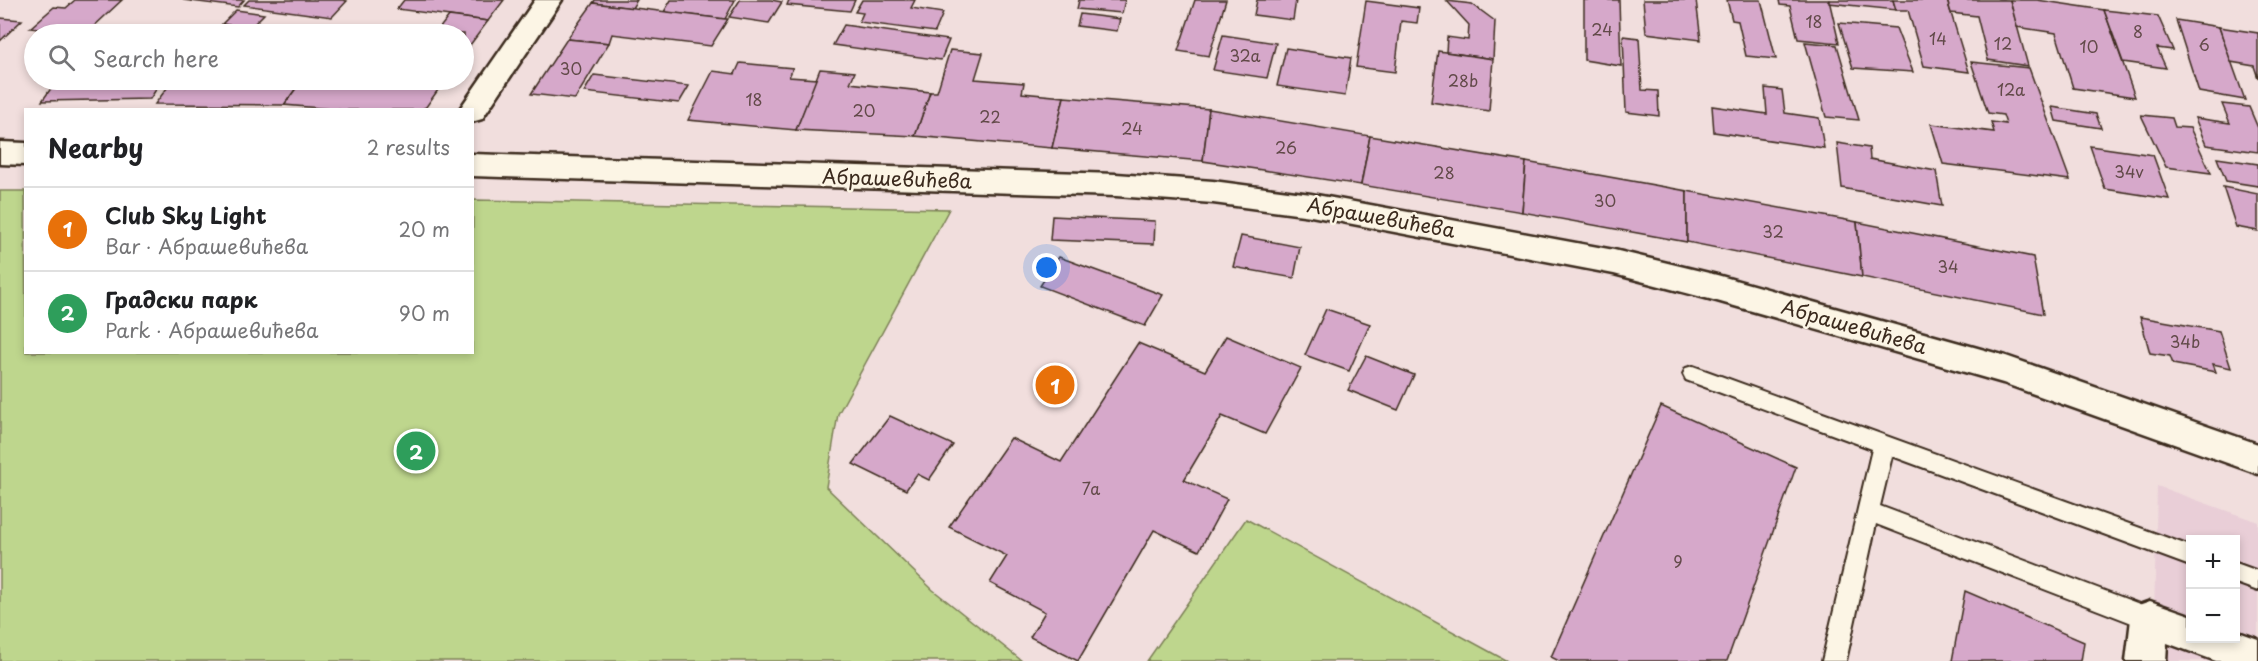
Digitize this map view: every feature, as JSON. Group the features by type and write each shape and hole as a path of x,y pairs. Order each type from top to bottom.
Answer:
{"street":[{"path":"474,109 549,0"},
{"path":"0,153 24,154"},
{"name":"Абрашевићева","path":"474,165 1116,186 1213,192 1311,205 1614,262 1717,288 2006,370 2258,459"},
{"path":"2146,661 2150,618 2186,632"},
{"path":"2215,643 2258,658"}],"lane":[{"path":"1693,374 2186,555"},
{"path":"1834,661 1884,444"},
{"path":"1868,511 2150,618"},
{"path":"2240,575 2258,581"}],"shaded area":[{"path":"2157,486 2258,522 2258,661 2153,661"}],"green space":[{"path":"0,191 24,191 24,354 474,354 474,200 949,209 838,414 826,487 933,590 1022,661 0,661"},
{"path":"1246,519 1507,661 1147,661"}],"building":[{"path":"75,0 122,0 96,24 35,24 54,7 66,8"},
{"path":"183,0 244,0 238,7"},
{"path":"249,0 347,1 332,17 244,5"},
{"path":"404,0 504,0 488,21 397,9"},
{"path":"595,0 637,0 632,8 593,3"},
{"path":"671,0 735,0 725,19 664,12"},
{"path":"740,0 782,2 769,23 729,17"},
{"path":"789,0 855,0 850,11 787,5"},
{"path":"862,0 915,0 911,8 943,13 935,32 859,22 863,13 855,12"},
{"path":"1079,0 1125,0 1122,13 1077,9"},
{"path":"1195,0 1226,0 1209,56 1178,51"},
{"path":"1257,0 1296,0 1293,20 1254,15"},
{"path":"1584,0 1619,0 1621,66 1584,60"},
{"path":"1643,0 1696,0 1701,40 1646,33"},
{"path":"1727,0 1761,0 1776,59 1746,56 1738,21 1732,20"},
{"path":"1779,0 1829,0 1839,43 1798,39 1790,6 1780,5"},
{"path":"1829,0 1893,0 1896,10 1829,3"},
{"path":"1893,0 1947,0 1969,72 1924,66 1908,10 1896,10"},
{"path":"1947,0 2010,0 2028,66 1988,60 1977,16 1951,13"},
{"path":"2010,0 2037,0 2104,10 2135,97 2073,88 2056,33 2017,27"},
{"path":"1366,1 1419,8 1417,23 1401,21 1395,72 1356,67"},
{"path":"1447,1 1472,4 1495,21 1493,59 1446,52 1447,37 1468,40 1469,25"},
{"path":"593,3 728,19 711,46 612,34 609,43 567,39"},
{"path":"236,10 264,14 254,24 222,24"},
{"path":"2104,10 2158,16 2173,50 2157,48 2166,68 2123,62"},
{"path":"1080,14 1120,19 1117,31 1077,26"},
{"path":"449,16 488,21 474,40 474,24 443,24"},
{"path":"0,18 22,20 0,41"},
{"path":"2176,20 2219,27 2245,100 2199,92"},
{"path":"1839,23 1896,28 1913,72 1853,68"},
{"path":"844,25 949,40 941,60 833,45"},
{"path":"2219,27 2258,33 2258,78 2254,66 2231,62"},
{"path":"1223,35 1276,43 1267,78 1213,70"},
{"path":"1623,36 1639,38 1642,90 1658,91 1659,116 1626,112"},
{"path":"567,39 609,43 575,99 531,94"},
{"path":"1805,42 1837,45 1859,120 1826,117"},
{"path":"1286,48 1351,58 1345,96 1277,86"},
{"path":"950,50 983,53 975,79 1024,83 1022,93 1064,97 1052,148 915,136 930,92 937,92"},
{"path":"1438,51 1493,59 1489,111 1431,102"},
{"path":"1971,62 2029,68 2070,180 1943,164 1931,124 1994,132 1991,122 2006,124 2003,115 1988,113"},
{"path":"740,63 793,68 789,77 817,79 796,130 688,120 713,71 735,74"},
{"path":"820,69 855,72 850,83 930,92 915,136 796,130"},
{"path":"594,75 689,86 679,103 584,92"},
{"path":"1765,88 1782,90 1785,113 1819,118 1824,148 1714,132 1712,106 1767,114"},
{"path":"50,90 156,90 150,99 42,101"},
{"path":"166,90 295,90 284,105 155,104"},
{"path":"295,90 438,90 424,108 320,108 284,105"},
{"path":"1064,97 1209,109 1203,161 1052,148"},
{"path":"2222,104 2249,107 2258,128 2258,152 2206,145 2195,118 2230,123"},
{"path":"2052,107 2096,114 2101,128 2056,121"},
{"path":"1209,109 1370,136 1361,185 1203,161"},
{"path":"2141,115 2172,118 2175,127 2190,128 2211,173 2166,167"},
{"path":"1370,136 1526,162 1522,212 1361,185"},
{"path":"1837,143 1869,148 1870,159 1936,171 1942,206 1842,188"},
{"path":"2090,146 2153,155 2169,199 2105,189"},
{"path":"2217,158 2258,164 2258,186 2226,181"},
{"path":"1526,162 1687,191 1687,242 1522,212"},
{"path":"2223,187 2258,194 2258,231 2236,227"},
{"path":"1687,191 1857,222 1862,277 1687,242"},
{"path":"1052,216 1155,221 1154,244 1050,240"},
{"path":"1857,222 2033,257 2043,314 1862,277"},
{"path":"1241,236 1300,247 1294,278 1233,267"},
{"path":"1059,257 1163,295 1145,326 1040,286"},
{"path":"1326,309 1370,324 1349,371 1305,355"},
{"path":"2140,317 2219,331 2231,368 2213,364 2216,372 2173,364 2170,356 2150,353"},
{"path":"1226,336 1301,368 1265,434 1222,416 1184,480 1227,499 1199,551 1154,530 1078,661 1030,637 1045,612 990,583 1007,556 949,527 1011,438 1061,462 1138,343 1205,371"},
{"path":"1366,356 1414,375 1398,410 1348,390"},
{"path":"1661,406 1796,467 1727,661 1559,661 1551,657"},
{"path":"890,416 953,445 929,480 917,474 906,490 853,464"},
{"path":"1965,591 2084,642 2081,661 1952,661"}],"place":[{"name":"Club Sky Light","path":"1055,385"},
{"name":"Градски парк","path":"416,451"}]}
